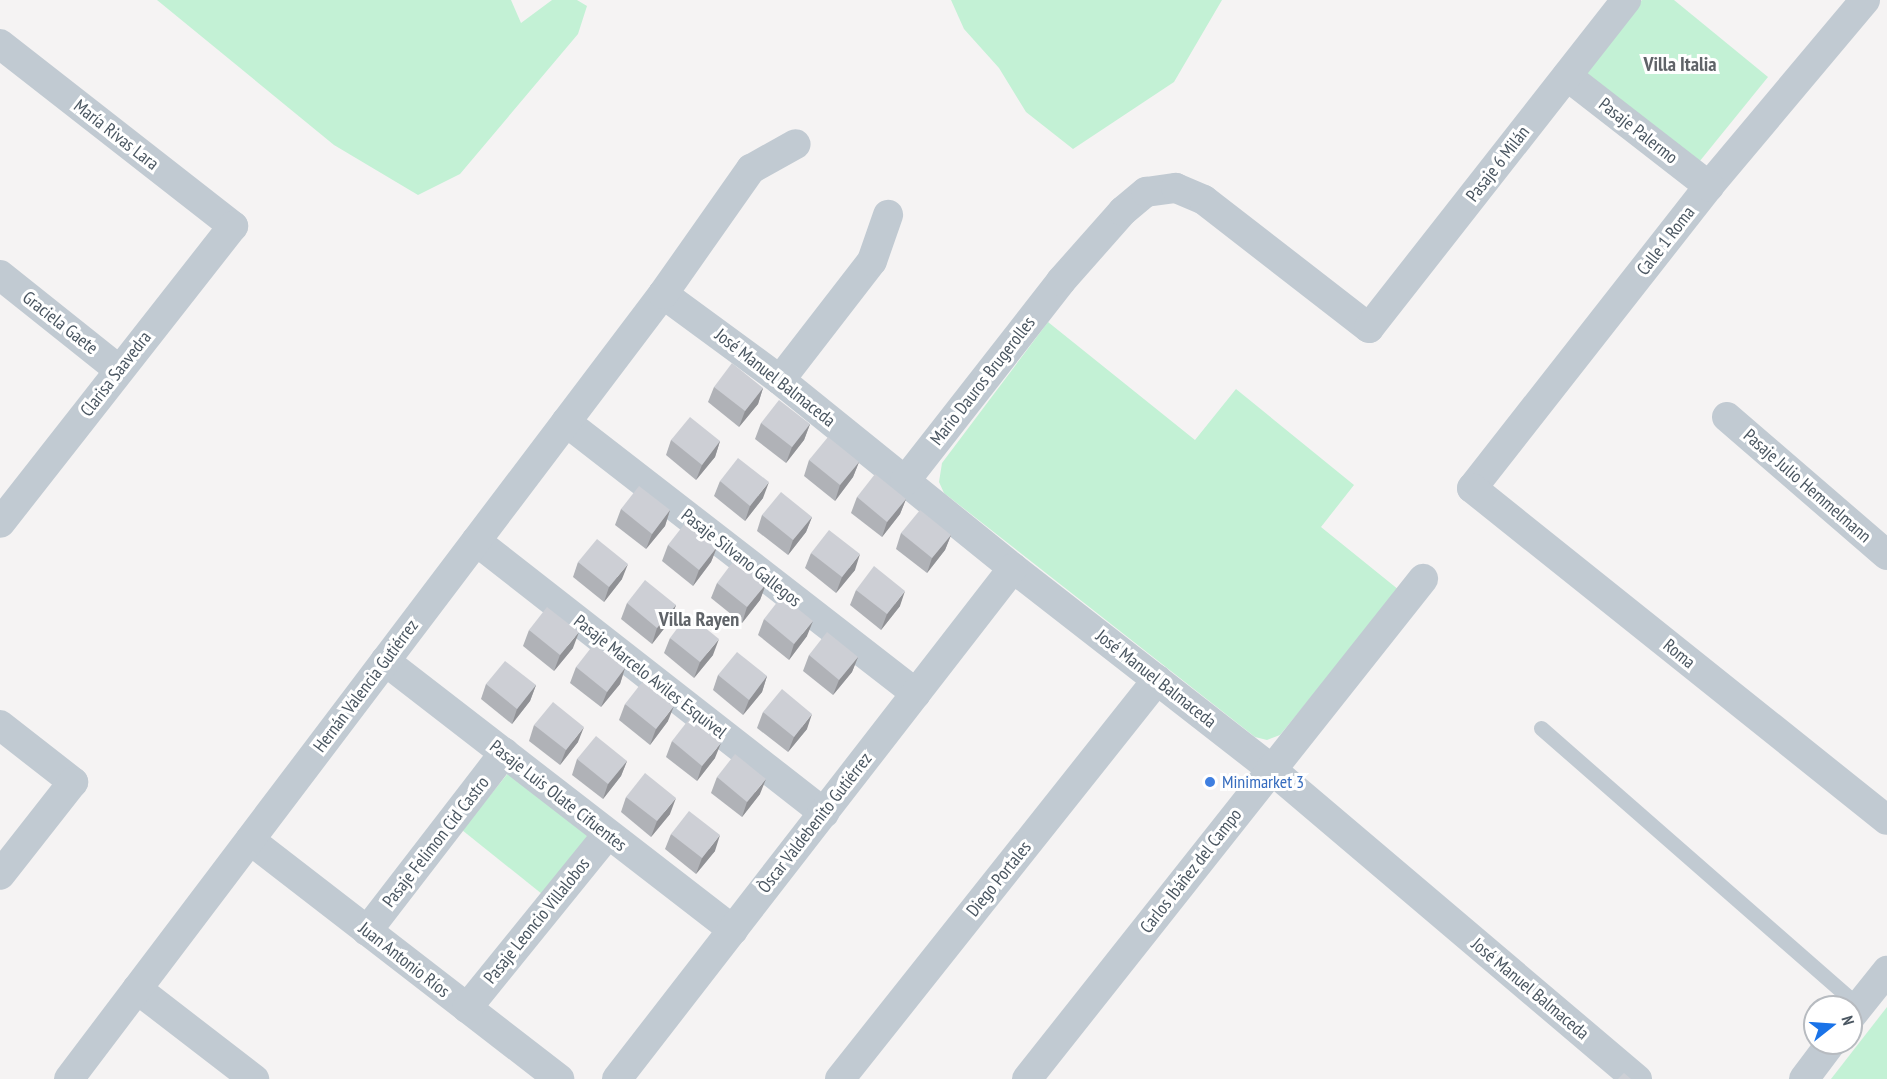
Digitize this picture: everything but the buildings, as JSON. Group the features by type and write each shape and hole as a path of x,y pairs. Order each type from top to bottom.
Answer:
{"street":[{"name":"Pasaje 6 Milán","path":"1369,328 1626,0"},
{"name":"Calle 1 Roma","path":"1472,488 1709,186 1865,0"},
{"name":"María Rivas Lara","path":"0,44 233,226"},
{"name":"Pasaje Palermo","path":"1566,76 1709,186"},
{"name":"Hernán Valencia Gutiérrez","path":"69,1079 663,294 751,169 796,144"},
{"name":"Mario Dauros Brugerolles","path":"905,481 1061,281 1133,200 1146,192 1176,188 1204,200 1369,328"},
{"path":"780,380 872,261 888,215"},
{"name":"Clarisa Saavedra","path":"4,511 233,226"},
{"name":"Graciela Gaete","path":"0,275 119,370"},
{"name":"José Manuel Balmaceda","path":"663,294 780,380 1013,568 1271,769 1637,1079"},
{"name":"Pasaje Julio Hemmelmann","path":"1727,417 1887,555"},
{"name":"Pasaje Silvano Gallegos","path":"566,422 916,693"},
{"name":"Roma","path":"1472,488 1887,820"},
{"name":"Pasaje Marcelo Aviles Esquivel","path":"476,541 824,813"},
{"name":"Òscar Valdebenito Gutiérrez","path":"617,1079 1013,568"},
{"name":"Carlos Ibáñez del Campo","path":"1027,1079 1423,579"},
{"name":"Pasaje Luis Olate Cifuentes","path":"385,661 607,835 733,930"},
{"name":"Diego Portales","path":"840,1079 1157,680"},
{"path":"0,725 73,782 0,875"},
{"name":"Pasaje Felimon Cid Castro","path":"367,931 504,753"},
{"name":"Pasaje Leoncio Villalobos","path":"467,1008 607,835"},
{"name":"Juan Antonio Ríos","path":"250,840 559,1079"},
{"path":"1863,1001 1887,971"},
{"path":"137,989 254,1079"},
{"path":"1804,1079 1822,1055"}],"lane":[{"path":"1541,728 1837,995"}],"green space":[{"path":"157,0 511,0 521,23 552,0 577,0 587,6 578,34 460,174 418,195 334,145"},
{"path":"951,0 1222,0 1174,82 1073,149 1026,112 999,68 964,29"},
{"path":"1642,0 1674,0 1768,77 1695,167 1582,74"},
{"path":"1048,322 1195,440 1236,389 1354,485 1321,527 1399,590 1280,735 1267,740 1255,737 944,493 939,482 942,463"},
{"path":"509,772 588,836 542,894 462,830"},
{"path":"1887,1007 1887,1079 1831,1079 1850,1055 1863,1055 1863,1038"}],"place":[{"name":"Minimarket 3","path":"1210,782"}],"district":[{"name":"Villa Italia","path":"1680,64"},
{"name":"Villa Rayen","path":"699,619"}]}
